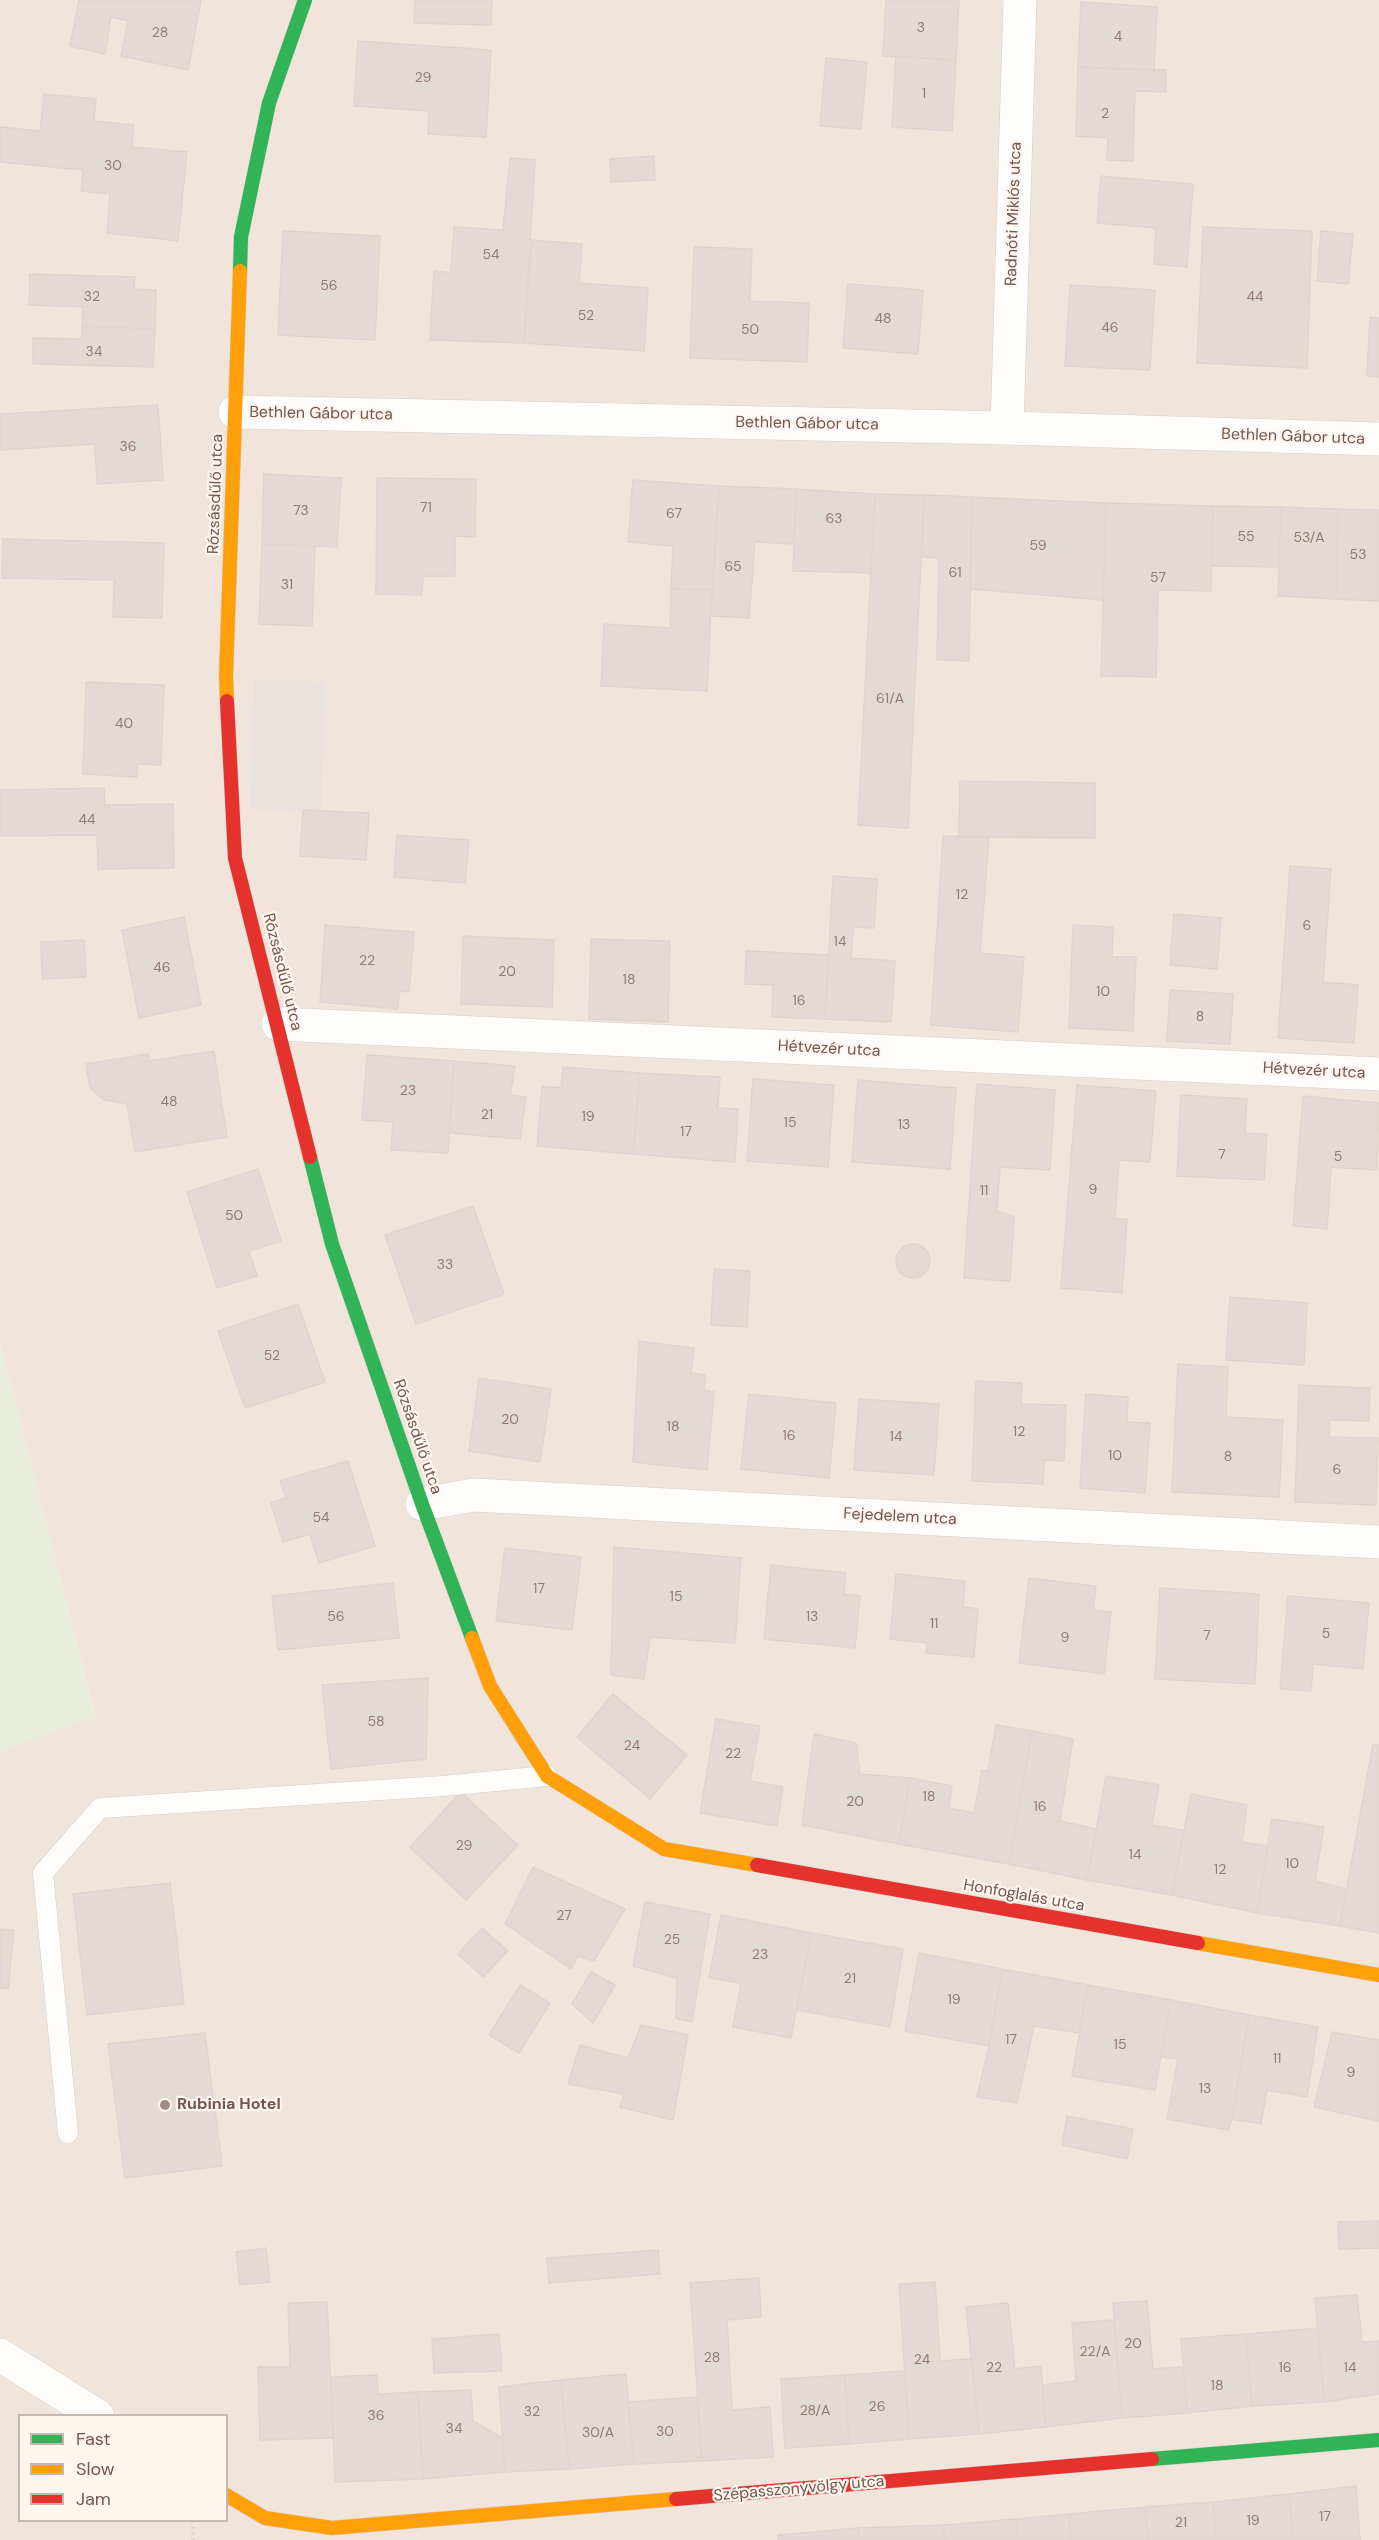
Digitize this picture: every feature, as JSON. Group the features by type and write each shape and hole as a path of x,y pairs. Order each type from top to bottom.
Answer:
{"street":[{"name":"Rózsásdűlő utca","path":"305,0 269,103 240,237 226,676 235,858 332,1244 423,1504 490,1686 547,1776 664,1849"},
{"name":"Radnóti Miklós utca","path":"1007,428 1020,0"},
{"name":"Bethlen Gábor utca","path":"235,412 1007,428 1379,439"},
{"name":"Hétvezér utca","path":"278,1024 1379,1074"},
{"name":"Fejedelem utca","path":"423,1504 474,1495 1379,1542"},
{"name":"Honfoglalás utca","path":"664,1849 1379,1975"},
{"path":"0,2355 96,2414"},
{"name":"Szépasszonyvölgy utca","path":"228,2496 265,2518 332,2528 1379,2440"}],"lane":[{"path":"68,2133 43,1873 100,1808 443,1786 547,1776"}],"path":[{"path":"193,2522 193,2540"}],"shaded area":[{"path":"0,0 1379,0 1379,2540 0,2540 0,1751 95,1716 0,1343"},
{"path":"254,680 325,682 321,811 250,809"}],"green space":[{"path":"0,1343 95,1717 0,1751"}],"building":[{"path":"79,0 201,0 188,70 121,56 128,21 111,17 105,54 70,46"},
{"path":"415,0 492,0 491,25 414,23"},
{"path":"886,0 959,0 956,60 883,56"},
{"path":"1081,2 1157,7 1154,71 1078,67"},
{"path":"358,41 491,50 486,137 428,134 429,111 354,106"},
{"path":"896,56 956,60 952,131 892,127"},
{"path":"826,58 867,62 861,129 820,126"},
{"path":"1078,67 1166,70 1166,92 1135,91 1133,161 1107,160 1108,138 1076,136"},
{"path":"44,94 96,99 94,121 134,125 132,147 187,152 178,241 107,233 110,194 81,191 83,170 0,162 0,127 40,131"},
{"path":"654,156 655,180 611,182 610,159"},
{"path":"510,158 535,160 524,343 430,340 434,271 451,273 454,227 503,230"},
{"path":"1101,176 1193,184 1187,267 1154,264 1156,228 1097,223"},
{"path":"1203,227 1312,231 1307,368 1197,363"},
{"path":"283,231 380,236 375,340 278,335"},
{"path":"1321,231 1353,234 1348,284 1317,281"},
{"path":"532,240 582,244 579,283 648,288 644,351 524,343"},
{"path":"694,247 752,249 750,301 809,303 807,362 690,358"},
{"path":"30,274 135,277 134,289 156,290 155,329 82,326 83,307 29,305"},
{"path":"848,284 923,290 918,354 843,348"},
{"path":"1070,285 1155,290 1150,370 1065,366"},
{"path":"1370,317 1379,318 1379,377 1367,376"},
{"path":"82,326 155,329 153,367 33,364 33,338 82,339"},
{"path":"158,405 163,480 97,484 95,444 0,450 0,414"},
{"path":"264,474 341,478 337,547 262,544"},
{"path":"377,478 476,479 475,537 455,536 455,576 423,576 422,595 376,594"},
{"path":"633,480 719,486 712,590 671,589 673,546 628,542"},
{"path":"719,486 796,489 794,544 755,542 749,618 711,616"},
{"path":"796,489 875,494 871,573 793,571"},
{"path":"875,494 924,495 908,828 858,825"},
{"path":"924,495 972,497 969,661 937,660 939,558 922,557"},
{"path":"972,497 1106,503 1103,600 970,589"},
{"path":"1106,503 1213,506 1211,591 1158,590 1156,677 1101,676"},
{"path":"1213,506 1281,507 1279,567 1212,566"},
{"path":"1281,507 1338,509 1336,599 1278,596"},
{"path":"1338,509 1379,510 1379,601 1336,599"},
{"path":"3,539 164,543 162,618 113,617 114,580 2,578"},
{"path":"262,544 315,546 312,626 259,624"},
{"path":"671,589 712,590 707,691 601,686 604,624 670,628"},
{"path":"86,682 164,685 161,765 138,764 137,777 83,774"},
{"path":"960,781 1095,783 1095,838 959,837"},
{"path":"104,788 105,805 173,804 174,868 98,869 97,835 0,836 0,790"},
{"path":"303,810 369,813 366,860 300,856"},
{"path":"397,835 469,840 465,883 394,877"},
{"path":"943,836 989,837 980,953 1024,957 1018,1032 931,1025"},
{"path":"1290,866 1331,869 1323,982 1358,985 1354,1043 1278,1038"},
{"path":"833,876 877,879 874,928 853,927 851,958 895,961 891,1022 825,1019"},
{"path":"1174,914 1221,918 1217,969 1170,965"},
{"path":"184,917 201,1005 139,1018 122,930"},
{"path":"325,925 414,932 409,992 399,991 398,1009 320,1002"},
{"path":"1073,925 1113,927 1112,957 1136,957 1133,1031 1069,1028"},
{"path":"463,936 554,940 552,1007 461,1004"},
{"path":"591,939 670,941 668,1022 589,1019"},
{"path":"84,940 86,977 42,979 41,942"},
{"path":"746,951 828,955 825,1019 772,1017 773,985 745,984"},
{"path":"1170,990 1233,994 1230,1044 1167,1041"},
{"path":"214,1051 227,1137 135,1152 127,1104 104,1100 90,1088 86,1064 148,1054 149,1061"},
{"path":"367,1055 454,1061 448,1153 391,1150 393,1122 362,1120"},
{"path":"454,1061 515,1066 510,1095 526,1097 520,1139 449,1133"},
{"path":"563,1067 640,1073 633,1154 537,1146 542,1086 561,1088"},
{"path":"640,1073 720,1077 718,1108 738,1109 735,1162 633,1154"},
{"path":"753,1079 834,1085 828,1167 747,1161"},
{"path":"858,1080 956,1088 950,1169 852,1162"},
{"path":"977,1084 1055,1090 1050,1170 1000,1167 997,1211 1014,1217 1010,1281 964,1278"},
{"path":"1077,1085 1156,1091 1150,1162 1119,1160 1115,1219 1127,1219 1122,1293 1061,1288"},
{"path":"1181,1095 1247,1099 1245,1133 1267,1134 1264,1180 1177,1176"},
{"path":"1303,1096 1379,1103 1377,1170 1331,1167 1327,1229 1293,1226"},
{"path":"258,1169 281,1241 249,1251 257,1276 217,1288 187,1192"},
{"path":"473,1206 504,1294 416,1324 385,1235"},
{"path":"913,1244 925,1249 930,1261 925,1273 913,1278 901,1273 896,1261 901,1249"},
{"path":"714,1269 750,1271 747,1327 711,1325"},
{"path":"1230,1297 1307,1303 1304,1365 1226,1360"},
{"path":"298,1304 325,1382 245,1408 218,1331"},
{"path":"639,1341 694,1348 691,1373 705,1375 704,1390 714,1392 707,1470 633,1462"},
{"path":"1178,1364 1228,1367 1226,1417 1283,1420 1279,1497 1172,1492"},
{"path":"479,1378 551,1389 540,1462 469,1451"},
{"path":"976,1381 1022,1383 1021,1404 1066,1405 1064,1461 1044,1460 1043,1484 972,1481"},
{"path":"1299,1385 1370,1388 1369,1421 1330,1420 1329,1437 1378,1438 1376,1505 1295,1502"},
{"path":"749,1394 836,1403 829,1478 741,1469"},
{"path":"1086,1394 1128,1397 1127,1422 1150,1423 1145,1493 1080,1488"},
{"path":"859,1399 939,1404 934,1475 854,1470"},
{"path":"348,1461 375,1546 319,1563 310,1534 283,1542 271,1503 286,1498 280,1481"},
{"path":"614,1547 741,1558 735,1643 650,1637 644,1679 611,1675"},
{"path":"505,1548 581,1557 572,1630 496,1621"},
{"path":"771,1565 846,1573 844,1594 860,1596 855,1648 764,1639"},
{"path":"896,1574 965,1581 963,1607 978,1609 974,1657 926,1653 927,1643 890,1639"},
{"path":"1029,1578 1096,1586 1093,1610 1111,1612 1104,1674 1019,1663"},
{"path":"393,1583 399,1638 278,1650 272,1596"},
{"path":"1160,1588 1259,1594 1255,1684 1155,1679"},
{"path":"1288,1596 1369,1603 1363,1669 1313,1664 1311,1691 1280,1689"},
{"path":"428,1678 426,1759 331,1769 322,1685"},
{"path":"613,1694 687,1755 650,1799 577,1737"},
{"path":"716,1719 760,1726 750,1781 783,1787 777,1826 700,1813"},
{"path":"996,1725 1032,1731 1009,1864 899,1844 910,1778 952,1786 949,1808 974,1813 982,1770 988,1771"},
{"path":"1032,1731 1073,1739 1060,1821 1096,1829 1087,1880 1009,1864"},
{"path":"814,1734 856,1743 860,1774 910,1778 899,1844 802,1825"},
{"path":"1373,1744 1379,1745 1379,1933 1340,1926"},
{"path":"1106,1776 1159,1785 1152,1825 1183,1830 1172,1895 1087,1880"},
{"path":"461,1792 518,1845 466,1900 410,1847"},
{"path":"1191,1794 1247,1805 1242,1842 1268,1846 1257,1913 1172,1895"},
{"path":"1272,1819 1324,1827 1315,1881 1346,1889 1340,1926 1257,1913"},
{"path":"533,1867 625,1909 594,1961 578,1956 571,1969 505,1924"},
{"path":"170,1883 184,2004 87,2015 73,1894"},
{"path":"645,1902 710,1914 692,2022 676,2018 677,1978 633,1966"},
{"path":"721,1915 811,1933 791,2038 733,2027 741,1983 709,1978"},
{"path":"482,1928 508,1951 483,1977 458,1954"},
{"path":"0,1929 14,1930 8,1989 0,1988"},
{"path":"811,1933 903,1949 890,2027 797,2010"},
{"path":"919,1953 1002,1969 989,2046 905,2031"},
{"path":"1002,1969 1088,1985 1079,2033 1034,2026 1017,2103 977,2097 989,2046"},
{"path":"591,1972 615,1985 593,2023 572,2004"},
{"path":"520,1985 550,2003 519,2053 489,2035"},
{"path":"1088,1985 1171,2000 1155,2090 1072,2076"},
{"path":"1171,2000 1249,2015 1232,2119 1228,2130 1167,2119 1178,2059 1161,2057"},
{"path":"1249,2015 1318,2027 1307,2097 1267,2090 1261,2124 1232,2119"},
{"path":"641,2025 688,2035 673,2120 620,2107 624,2094 568,2084 580,2045 628,2058"},
{"path":"1332,2032 1379,2040 1379,2121 1314,2107"},
{"name":"Rubinia Hotel","path":"205,2033 222,2166 125,2178 108,2044"},
{"path":"1067,2116 1133,2129 1127,2159 1062,2145"},
{"path":"1379,2221 1379,2248 1339,2249 1338,2222"},
{"path":"266,2248 270,2282 240,2285 236,2252"},
{"path":"658,2250 660,2274 549,2283 547,2258"},
{"path":"759,2278 761,2317 727,2320 732,2410 770,2407 773,2457 702,2461 690,2283"},
{"path":"935,2282 940,2361 972,2359 979,2434 909,2439 899,2284"},
{"path":"1357,2295 1362,2342 1379,2341 1379,2394 1324,2402 1315,2298"},
{"path":"1147,2301 1153,2369 1183,2367 1187,2413 1122,2418 1113,2303"},
{"path":"327,2302 333,2438 260,2440 258,2367 290,2367 288,2303"},
{"path":"1008,2303 1015,2369 1041,2366 1046,2427 979,2434 966,2307"},
{"path":"1114,2320 1122,2418 1046,2427 1042,2385 1076,2381 1072,2323"},
{"path":"1318,2328 1324,2402 1252,2406 1246,2334"},
{"path":"499,2334 502,2371 434,2373 432,2339"},
{"path":"1246,2334 1252,2406 1187,2413 1181,2339"},
{"path":"905,2371 909,2439 849,2444 845,2375"},
{"path":"626,2374 634,2464 569,2469 561,2380"},
{"path":"377,2375 378,2394 418,2392 423,2479 335,2482 331,2377"},
{"path":"845,2375 849,2444 785,2448 781,2379"},
{"path":"561,2380 569,2469 505,2472 499,2387"},
{"path":"471,2390 473,2421 502,2438 505,2472 423,2479 418,2392"},
{"path":"697,2397 702,2461 634,2464 628,2402"},
{"path":"1356,2486 1360,2540 1293,2540 1289,2494"},
{"path":"1289,2494 1293,2540 1216,2540 1213,2502"},
{"path":"1213,2502 1216,2540 1148,2540 1145,2507"},
{"path":"1145,2507 1148,2540 1071,2540 1069,2514"},
{"path":"1069,2514 1071,2540 1018,2540 1016,2519"},
{"path":"1016,2519 1018,2540 945,2540 943,2525"},
{"path":"943,2525 945,2540 859,2540 858,2528"},
{"path":"858,2528 859,2540 778,2540 778,2535"}],"traffic: fast":[{"path":"240,271 241,237 269,103 305,0"},
{"path":"310,1157 332,1244 422,1504 472,1638"},
{"path":"1152,2459 1379,2440"}],"traffic: slow":[{"path":"227,701 240,271"},
{"path":"472,1638 490,1686 547,1776 664,1849 757,1865"},
{"path":"1198,1943 1379,1975"},
{"path":"228,2496 265,2518 332,2528 676,2499"}],"traffic: jam":[{"path":"227,701 235,858 310,1157"},
{"path":"757,1865 1198,1943"},
{"path":"676,2499 1152,2459"}],"place":[{"name":"Rubinia Hotel","path":"165,2105"}]}
